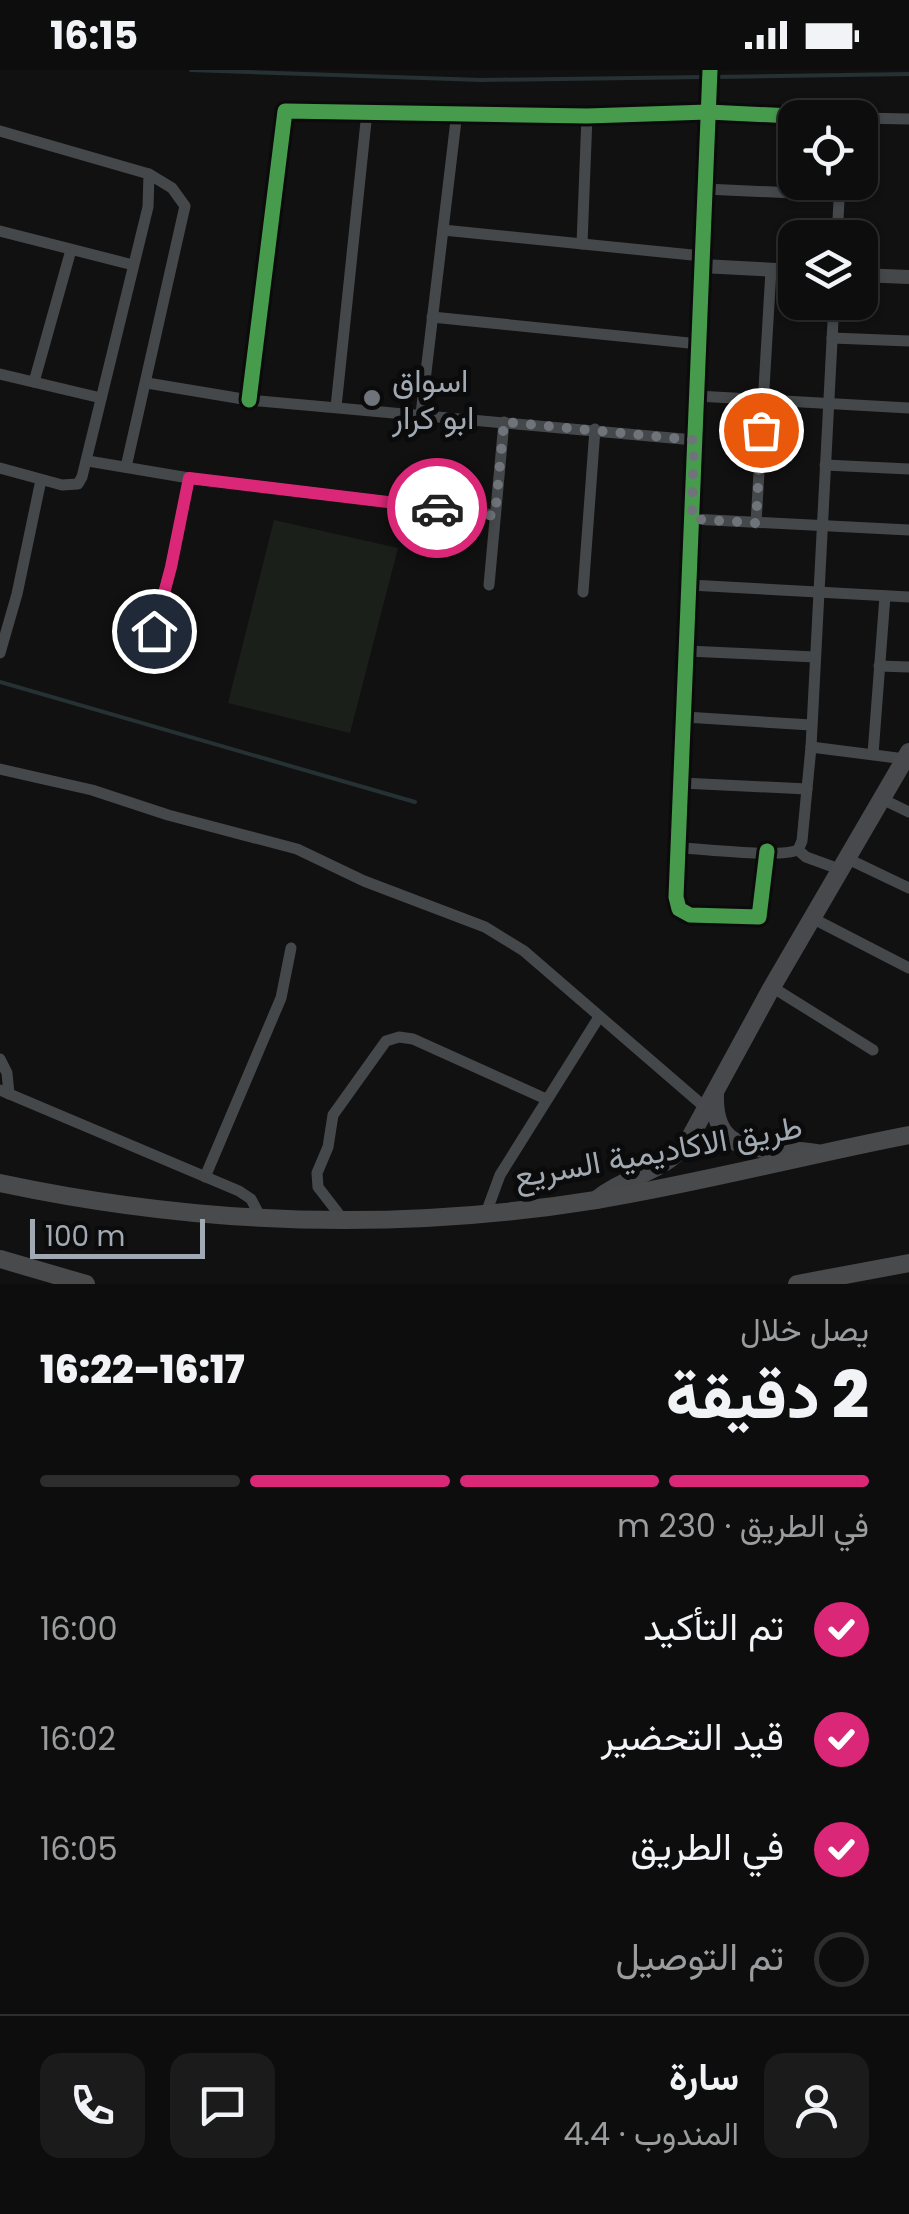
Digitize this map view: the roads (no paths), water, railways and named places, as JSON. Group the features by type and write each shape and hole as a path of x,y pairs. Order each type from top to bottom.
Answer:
{"highway":[{"name":"طريق الاكاديمية السريع","path":"0,1184 110,1204 262,1220 345,1222 596,1200 909,1135"},
{"path":"0,1259 86,1284"},
{"path":"797,1284 909,1263"}],"main road":[{"path":"596,1200 613,1186 668,1162 687,1143 772,987 907,756"},
{"path":"715,1089 718,1123 736,1144 753,1149 786,1148 817,1153"}],"street":[{"path":"710,70 678,910 690,915 750,920 762,913 767,852"},
{"path":"249,400 285,110 778,115"},
{"path":"336,407 368,112"},
{"path":"420,414 456,112"},
{"path":"582,244 587,116"},
{"path":"878,118 909,119"},
{"path":"0,131 149,174 172,188 185,206 126,467"},
{"path":"0,468 62,485 78,484 88,460 148,206 149,174"},
{"path":"705,189 778,189"},
{"path":"444,230 778,270"},
{"path":"0,232 133,265"},
{"path":"34,382 71,250"},
{"path":"756,523 771,270"},
{"path":"878,275 909,277"},
{"path":"432,317 699,344"},
{"path":"798,850 811,747 833,320"},
{"path":"832,338 909,342"},
{"path":"0,374 101,398"},
{"path":"147,383 249,400 694,440"},
{"path":"697,396 909,408"},
{"path":"489,585 504,422"},
{"path":"583,592 595,429"},
{"path":"88,460 189,478 495,516"},
{"path":"825,465 909,469"},
{"path":"145,663 171,567 189,478"},
{"path":"0,653 17,594 40,480"},
{"path":"692,519 909,530"},
{"path":"690,585 909,597"},
{"path":"873,754 885,596"},
{"path":"687,651 815,657"},
{"path":"879,666 909,668"},
{"path":"685,717 811,725"},
{"path":"811,747 907,756"},
{"path":"0,769 92,790 168,816 297,849 376,886 464,918 524,951 707,1109"},
{"path":"682,783 807,789"},
{"path":"882,799 909,812"},
{"path":"680,848 791,854 798,850"},
{"path":"798,850 806,857 842,864 909,888"},
{"path":"812,918 909,968"},
{"path":"205,1176 281,998 290,948"},
{"path":"772,987 873,1050"},
{"path":"486,1212 496,1183 599,1017"},
{"path":"345,1222 318,1187 316,1176 328,1147 333,1115 386,1041 399,1037 413,1039 546,1099"},
{"path":"0,1059 8,1073 4,1092 246,1194 262,1220"}],"waterway":[{"path":"191,70 481,80 704,77"},
{"path":"714,77 909,74"},
{"path":"0,682 415,802"}],"place":[{"name":"اسواق ابو كرار","path":"372,398"}]}
